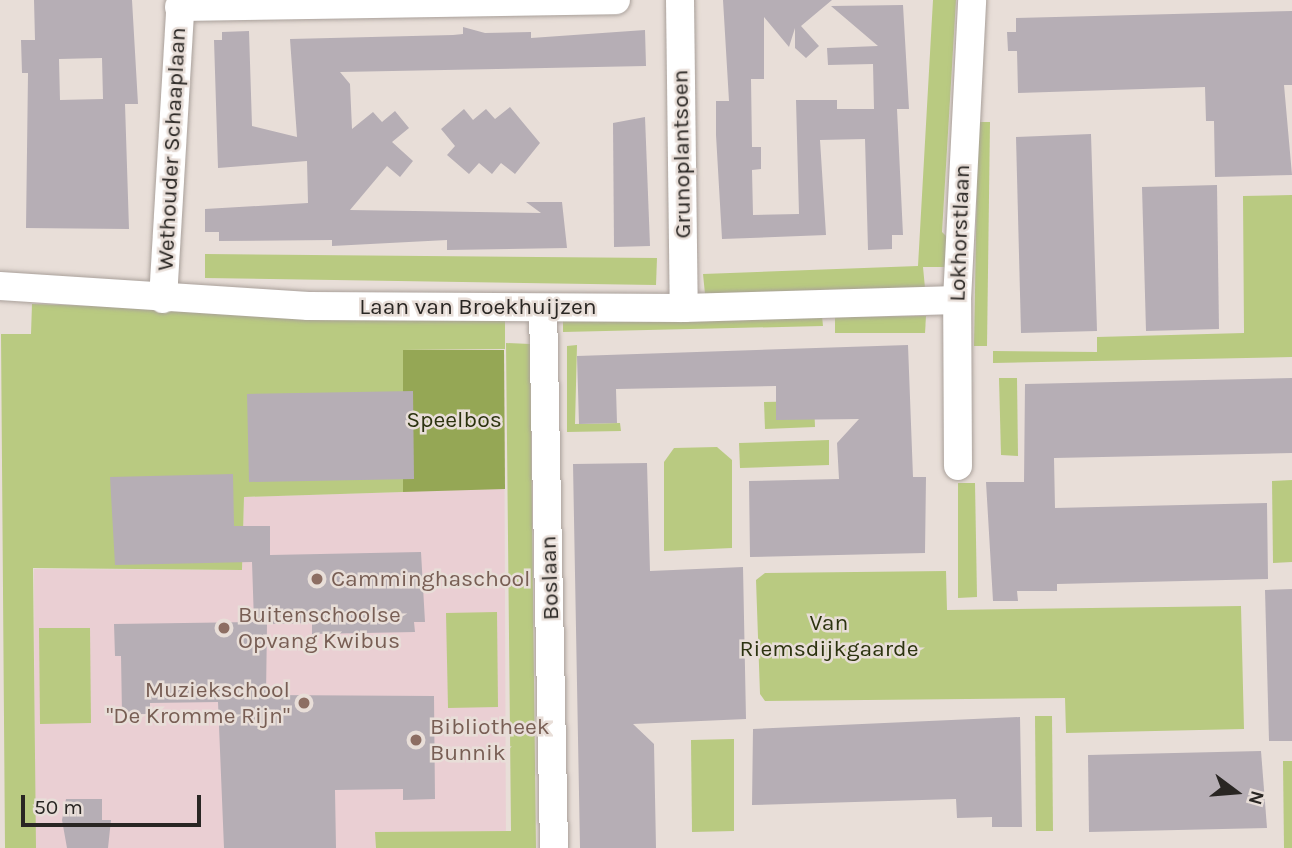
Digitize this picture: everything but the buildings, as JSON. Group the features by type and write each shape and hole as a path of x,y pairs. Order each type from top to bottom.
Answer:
{"street":[{"path":"180,4 616,0"},
{"name":"Grunoplantsoen","path":"680,0 684,308"},
{"name":"Lokhorstlaan","path":"958,466 957,300 972,0"},
{"name":"Wethouder Schaaplaan","path":"163,299 180,4"},
{"name":"Laan van Broekhuijzen","path":"0,286 163,299 543,308 684,308 957,300"},
{"name":"Boslaan","path":"543,308 554,848"}],"shaded area":[{"path":"403,349 504,350 506,848 35,848 34,569 242,570 244,497 403,492"}],"green space":[{"path":"933,0 956,0 942,232 950,240 947,267 923,267 925,288 705,294 703,274 918,266"},
{"path":"978,122 990,122 987,346 974,346"},
{"path":"1292,195 1292,357 993,363 993,351 1097,352 1097,337 1244,333 1243,196"},
{"path":"205,254 657,258 656,285 205,278"},
{"path":"32,304 505,319 505,349 403,350 403,492 244,497 242,570 33,568 36,848 5,848 1,334 31,334"},
{"path":"822,316 823,326 563,332 563,320"},
{"path":"926,316 925,333 835,333 835,317"},
{"path":"506,343 530,344 536,848 376,848 375,832 511,831"},
{"path":"577,345 575,424 620,423 621,431 567,432 567,346"},
{"name":"Speelbos","path":"403,350 504,350 505,489 403,492"},
{"path":"999,378 1017,378 1018,456 1001,455"},
{"path":"814,401 815,427 765,429 764,402"},
{"path":"829,440 829,465 740,468 739,443"},
{"path":"717,447 732,460 732,548 664,551 664,462 674,448"},
{"path":"1292,480 1292,562 1273,563 1272,481"},
{"path":"958,483 975,483 977,597 958,598"},
{"name":"Van Riemsdijkgaarde","path":"946,571 947,610 1241,606 1244,729 1066,733 1065,698 765,701 760,694 756,580 765,573"},
{"path":"497,612 498,707 448,708 446,613"},
{"path":"39,628 90,628 91,723 40,724"},
{"path":"1035,716 1052,716 1053,831 1036,831"},
{"path":"734,739 734,831 692,832 691,740"},
{"path":"1283,761 1292,761 1292,848 1284,848"}],"place":[{"name":"Camminghaschool","path":"317,579"},
{"name":"Buitenschoolse Opvang Kwibus","path":"224,628"},
{"name":"Muziekschool \"De Kromme Rijn\"","path":"304,703"},
{"name":"Bibliotheek Bunnik","path":"416,740"}]}
